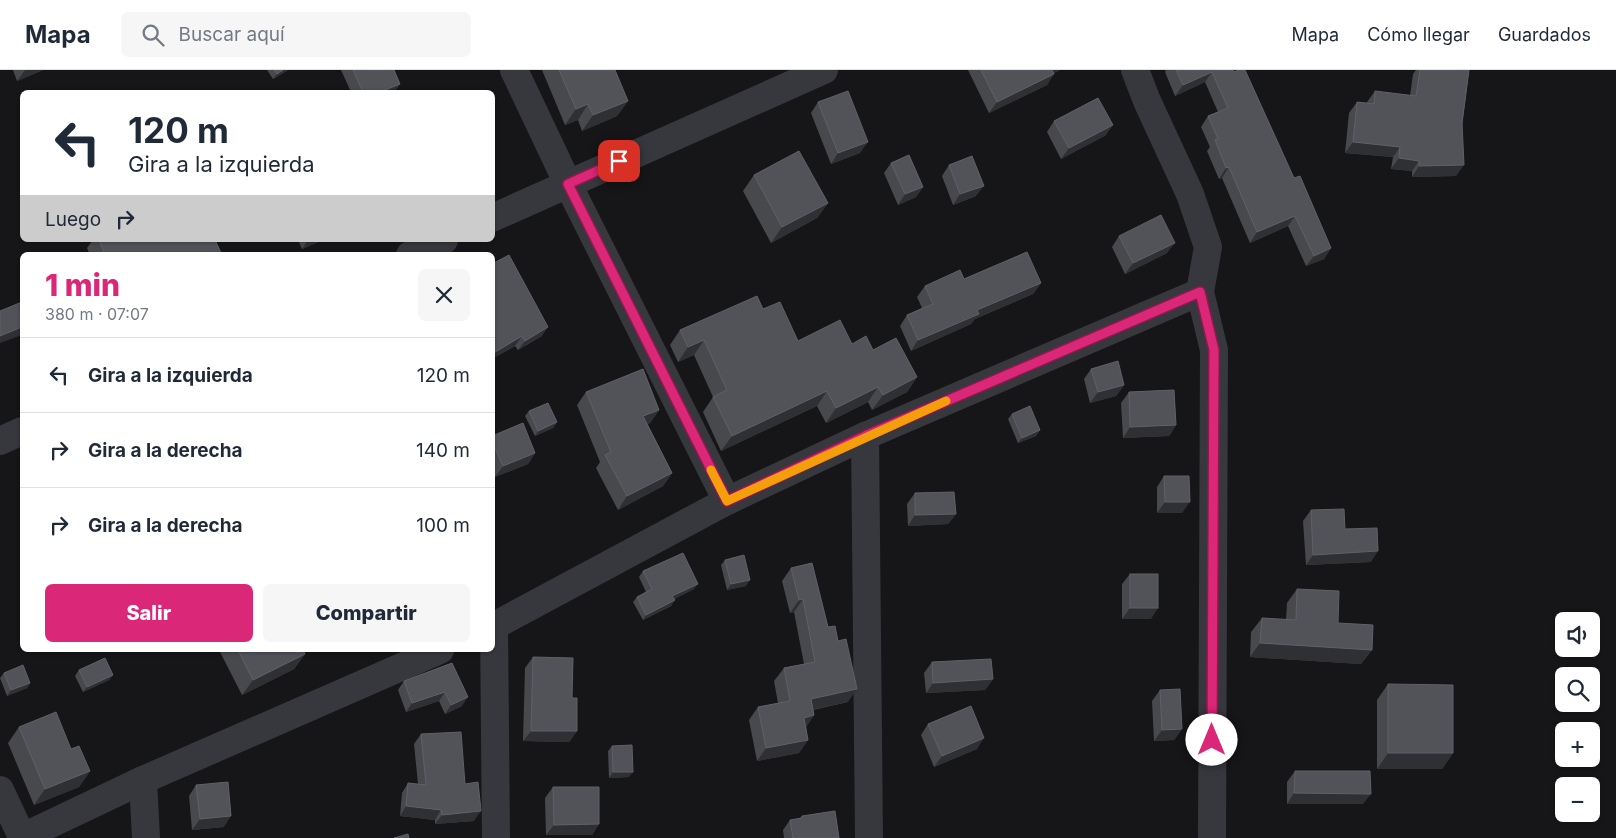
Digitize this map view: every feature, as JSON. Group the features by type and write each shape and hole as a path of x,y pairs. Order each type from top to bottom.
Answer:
{"street":[{"path":"514,70 568,184 727,501"},
{"path":"495,217 824,70"},
{"path":"1135,70 1146,101 1190,194 1208,247 1200,292 1214,350 1212,838"},
{"path":"417,252 439,242"},
{"path":"495,626 727,501 865,436 1200,292"},
{"path":"0,441 20,431"},
{"path":"865,436 869,838"},
{"path":"0,790 21,838 143,780 435,652"},
{"path":"493,652 496,838"},
{"path":"143,780 146,838"}],"building":[{"path":"274,70 283,70 277,74"},
{"path":"353,70 394,70 400,84 385,90 362,90"},
{"path":"559,70 615,70 628,101 593,115 588,104 576,109"},
{"path":"981,70 1052,70 1054,74 997,102"},
{"path":"1176,70 1233,70 1234,72 1245,70 1294,178 1300,176 1331,248 1314,256 1295,216 1257,232 1229,167 1226,168 1215,140 1218,139 1208,116 1228,108 1212,72 1183,85"},
{"path":"1420,70 1469,70 1462,123 1464,165 1419,166 1419,161 1399,158 1400,147 1353,142 1357,102 1374,104 1375,91 1416,96"},
{"path":"848,91 868,142 838,153 818,102"},
{"path":"1098,98 1113,125 1069,148 1054,121"},
{"path":"799,151 828,203 782,227 754,175"},
{"path":"909,155 923,187 905,194 891,163"},
{"path":"972,156 984,186 960,194 949,165"},
{"path":"1161,215 1175,243 1133,263 1119,236"},
{"path":"100,242 216,242 221,252 104,252"},
{"path":"1027,252 1041,283 977,310 979,314 918,340 907,315 933,304 925,286 960,270 964,279"},
{"path":"509,255 548,327 525,341 522,336 495,352 495,262"},
{"path":"757,296 763,309 780,302 798,341 840,320 852,344 866,336 873,350 896,338 917,377 883,395 878,387 836,408 827,391 732,436 713,397 727,390 704,340 688,347 680,330"},
{"path":"20,303 20,328 0,336 0,311"},
{"path":"1118,361 1124,385 1098,392 1091,369"},
{"path":"643,369 659,410 643,416 672,473 627,496 605,455 611,452 586,392"},
{"path":"1174,390 1176,425 1130,427 1129,392"},
{"path":"548,403 557,422 538,431 529,411"},
{"path":"1030,406 1040,430 1022,438 1012,414"},
{"path":"523,423 535,453 503,466 495,448 495,435"},
{"path":"1164,476 1189,476 1190,502 1165,502"},
{"path":"954,492 956,514 915,515 915,493"},
{"path":"1344,509 1345,529 1377,528 1378,551 1313,555 1311,510"},
{"path":"683,553 698,584 672,596 675,600 646,615 637,597 652,589 643,571"},
{"path":"744,555 750,580 731,584 725,560"},
{"path":"812,563 828,627 835,626 838,641 846,639 857,689 811,699 814,715 804,718 808,740 766,748 758,707 790,701 784,668 815,662 803,599 799,600 791,568"},
{"path":"1130,574 1158,574 1158,608 1130,608"},
{"path":"1297,589 1339,591 1338,623 1373,625 1372,650 1260,643 1262,618 1296,620"},
{"path":"239,652 304,652 305,654 253,680"},
{"path":"533,657 573,658 572,698 577,698 577,731 531,731"},
{"path":"105,658 113,675 87,687 79,670"},
{"path":"991,659 993,679 933,683 932,662"},
{"path":"452,663 468,697 451,705 445,692 412,703 404,681"},
{"path":"23,665 30,683 11,690 4,673"},
{"path":"1388,684 1453,685 1453,753 1388,753"},
{"path":"1180,689 1182,729 1162,730 1160,690"},
{"path":"971,706 984,738 942,756 928,724"},
{"path":"56,712 71,749 79,746 90,771 45,789 19,727"},
{"path":"461,732 465,784 478,782 481,811 442,815 441,810 406,806 408,783 426,785 421,734"},
{"path":"632,745 633,772 613,772 612,746"},
{"path":"1295,771 1370,771 1371,794 1294,793"},
{"path":"228,782 231,816 200,819 196,785"},
{"path":"553,787 599,787 599,824 554,825"},
{"path":"835,811 839,838 793,838 790,820 802,818 802,816"},
{"path":"408,834 409,838 394,838"}],"slow traffic":[{"path":"711,470 727,501 865,436 946,401"}],"route":[{"path":"619,161 568,184 727,501 865,436 1200,292 1214,350 1212,740"}]}
